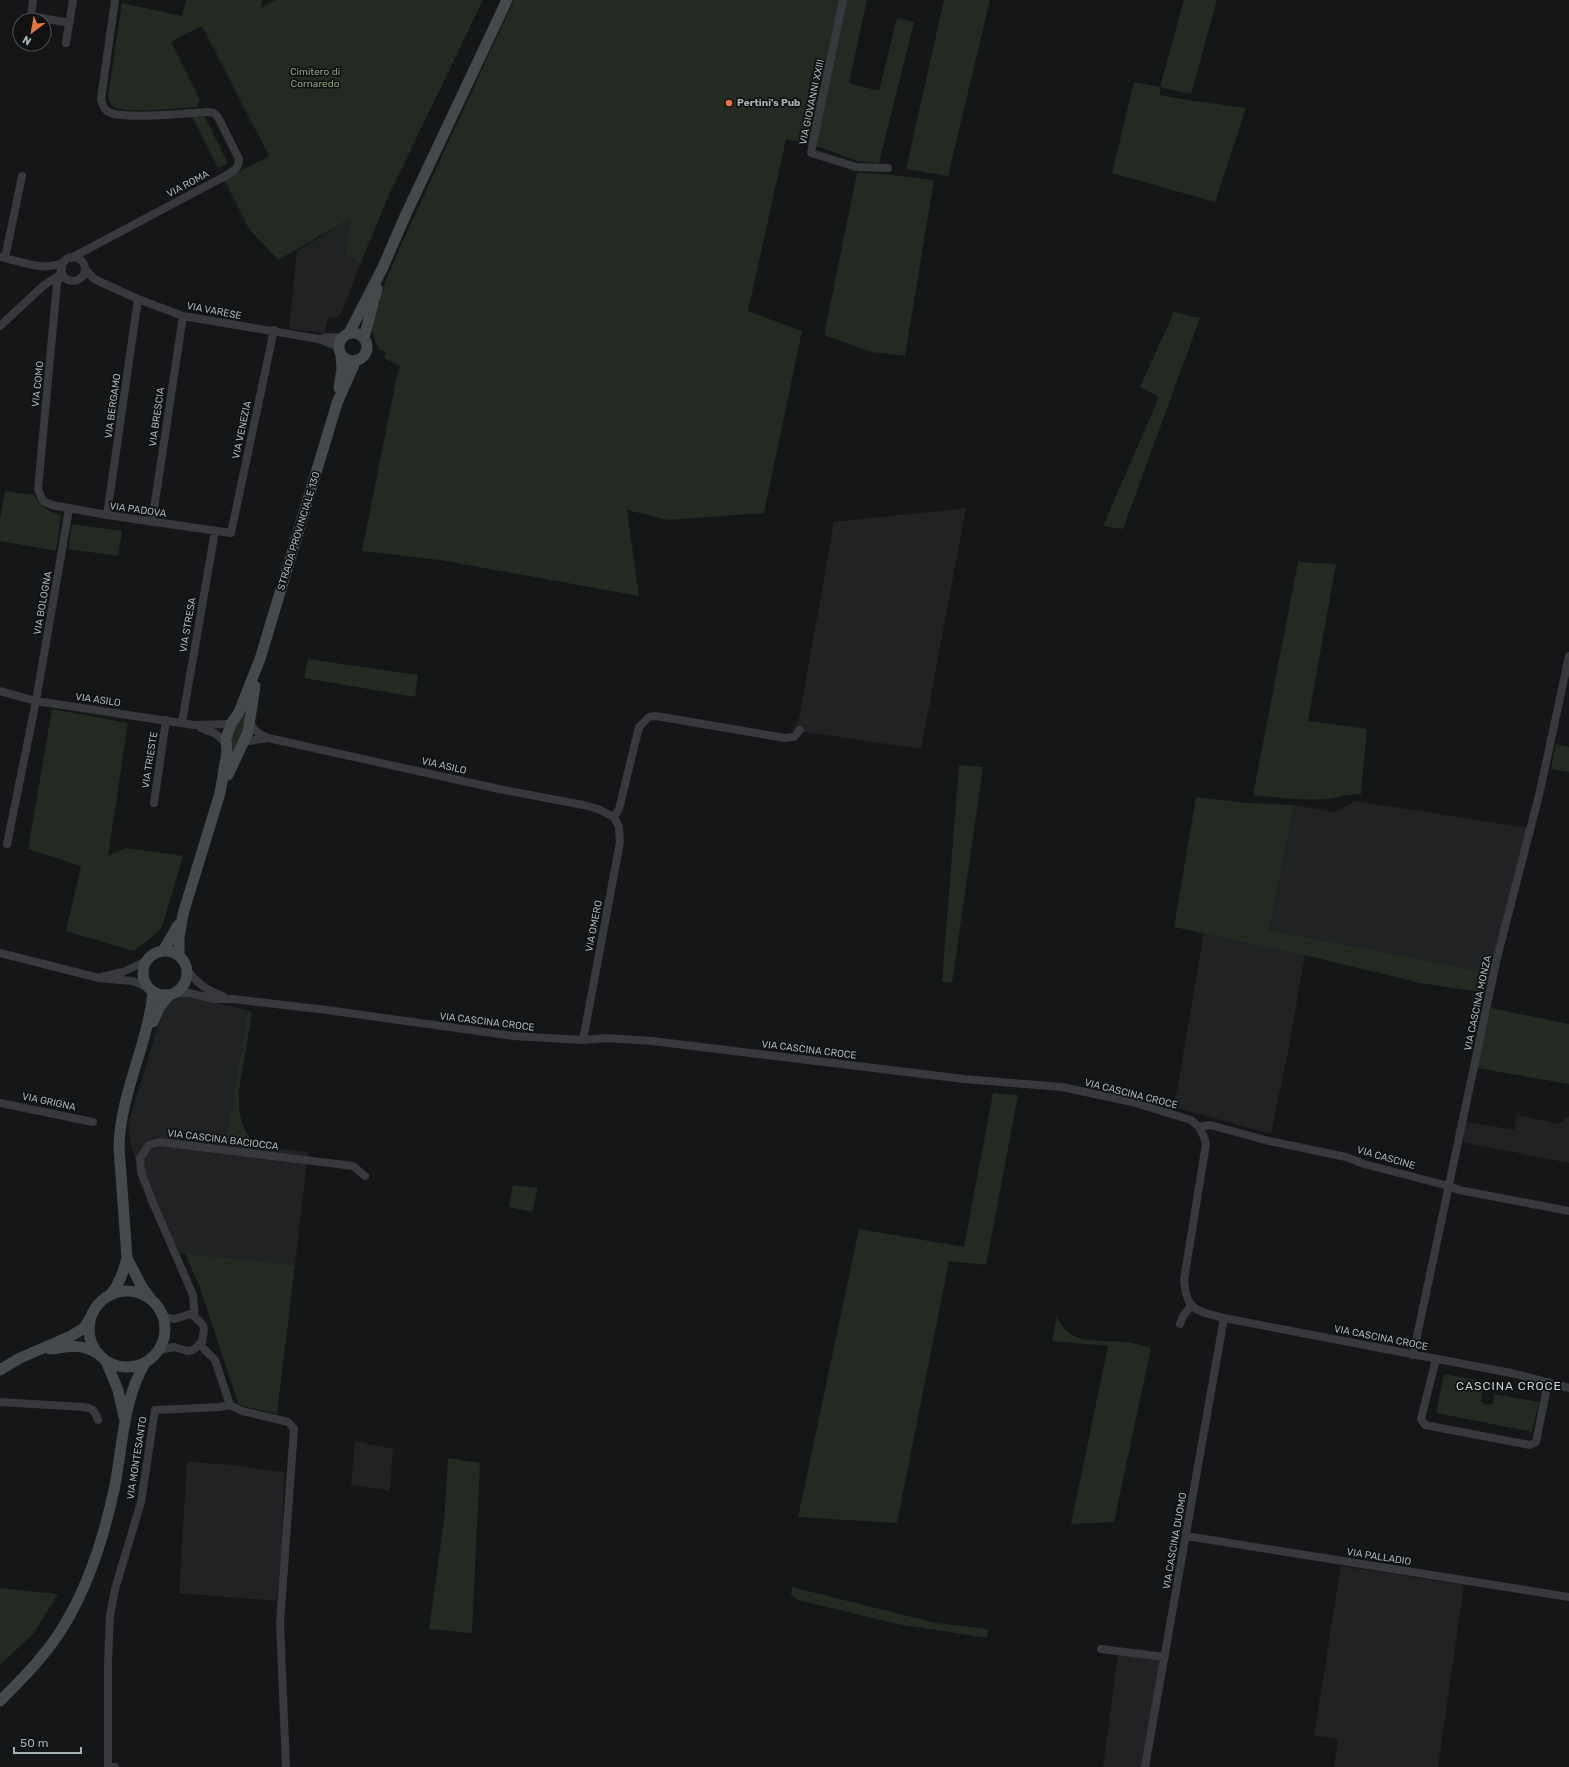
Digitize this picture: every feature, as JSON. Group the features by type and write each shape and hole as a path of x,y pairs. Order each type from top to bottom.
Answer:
{"street":[{"path":"33,0 31,16 69,23"},
{"path":"66,43 72,0"},
{"name":"VIA ROMA","path":"3,257 40,266 52,267 66,262 92,245 238,168 239,159 218,117 214,113 208,112 126,116 109,112 106,109 101,99 115,0"},
{"path":"383,267 364,338 367,347 366,351 360,359 348,360 343,343 383,267 406,214 507,0"},
{"name":"VIA GIOVANNI XXIII","path":"843,0 812,154 856,167 888,168"},
{"path":"3,257 22,176"},
{"path":"0,326 53,278 62,277 76,281 83,277 92,245"},
{"path":"66,262 80,260 85,267"},
{"name":"VIA COMO","path":"43,501 38,489 56,297 66,262"},
{"path":"40,266 43,269 45,276 43,286"},
{"name":"VIA VARESE","path":"85,267 94,279 138,299 183,316 222,324 274,330 319,339 328,337 343,343"},
{"name":"VIA VARESE","path":"76,281 109,286"},
{"path":"36,292 49,289 56,297"},
{"name":"VIA BERGAMO","path":"107,515 138,299"},
{"name":"VIA BRESCIA","path":"152,522 183,316"},
{"name":"VIA VENEZIA","path":"231,533 274,330"},
{"path":"343,343 357,333 364,338"},
{"name":"STRADA PROVINCIALE 130","path":"337,403 342,369 343,343"},
{"name":"STRADA PROVINCIALE 130","path":"179,956 179,938 183,914 220,793 226,760 226,743 231,724 239,712 260,659 337,403 356,360"},
{"name":"VIA PADOVA","path":"43,501 69,509 231,533"},
{"name":"VIA BOLOGNA","path":"7,844 36,701 69,509"},
{"name":"VIA STRESA","path":"182,722 215,531"},
{"name":"VIA CASCINA MONZA","path":"1413,1355 1497,958 1540,791 1569,656"},
{"name":"STRADA PROVINCIALE 130","path":"220,793 248,732 260,659"},
{"name":"VIA ASILO","path":"0,691 36,701 182,722 216,734 226,743"},
{"path":"614,817 618,809 639,727 649,717 656,716 785,738 794,737 800,730"},
{"name":"VIA TRIESTE","path":"154,803 166,720"},
{"name":"VIA ASILO","path":"249,723 258,733 268,738 500,789 583,805 598,809 614,817"},
{"name":"VIA ASILO","path":"194,725 231,724"},
{"name":"VIA ASILO","path":"243,742 268,738"},
{"name":"VIA OMERO","path":"583,1040 620,842 619,827 614,817"},
{"name":"STRADA PROVINCIALE 130","path":"163,951 183,914"},
{"path":"0,1370 31,1353 71,1336 84,1328 95,1307 111,1294 118,1286 123,1276 127,1258 119,1132 126,1100 145,1038 159,1008 185,983 187,970 179,956 163,951 156,953 146,961 123,972 99,978"},
{"path":"0,953 99,978 132,981 158,994 172,994"},
{"path":"145,1038 150,989 142,974 146,961"},
{"name":"VIA CASCINA CROCE","path":"187,970 195,981 206,990 229,999"},
{"name":"VIA CASCINA CROCE","path":"172,994 189,993 214,999 229,999 327,1010 513,1036 583,1040 606,1038 692,1045 926,1074 1062,1087 1176,1114 1191,1120 1199,1127"},
{"name":"VIA GRIGNA","path":"0,1103 93,1122"},
{"name":"VIA CASCINE","path":"1199,1127 1210,1125 1265,1140 1346,1157 1364,1164 1449,1186 1459,1190 1569,1211"},
{"path":"1180,1324 1191,1306 1186,1298 1184,1280 1206,1144 1199,1127"},
{"name":"VIA CASCINA BACIOCCA","path":"200,1345 204,1337 203,1325 195,1317 194,1301 189,1284 158,1217 141,1172 140,1158 149,1145 160,1142 353,1166 365,1176"},
{"path":"31,1353 74,1346 87,1347 115,1365 125,1367 145,1363 152,1358 159,1350 164,1338 166,1331 164,1317 138,1281 127,1258"},
{"path":"111,1294 121,1291 131,1291 141,1293 150,1298"},
{"path":"186,1315 194,1301"},
{"name":"VIA CASCINA CROCE","path":"1191,1306 1198,1311 1224,1318 1516,1374 1569,1388"},
{"path":"164,1317 175,1319 186,1315 195,1317"},
{"path":"91,1317 90,1336 98,1353"},
{"name":"VIA CASCINA DUOMO","path":"1145,1767 1224,1318"},
{"path":"159,1350 174,1347 187,1351 194,1350 200,1345 215,1360 230,1405"},
{"path":"1436,1359 1421,1419 1425,1425 1530,1445 1536,1442 1548,1382"},
{"path":"106,1360 118,1390 124,1419"},
{"path":"0,1701 30,1671 46,1650 66,1623 82,1592 94,1563 106,1526 115,1484 124,1419 137,1376 145,1363"},
{"path":"0,1402 83,1406 94,1410 98,1420"},
{"name":"VIA MONTESANTO","path":"114,1767 108,1766 108,1663 110,1615 115,1589 141,1502 155,1410 220,1407 230,1405 242,1411 288,1422 294,1429 280,1623 286,1767"},
{"name":"VIA PALLADIO","path":"1186,1536 1569,1597"},
{"path":"1101,1649 1164,1657"}],"shaded area":[{"path":"351,218 345,254 360,264 342,313 337,317 328,318 324,333 289,329 297,251"},
{"path":"966,508 921,749 792,730 799,719 834,522"},
{"path":"1356,801 1527,828 1490,973 1269,930 1294,805 1335,812"},
{"path":"1204,932 1305,955 1290,1042 1271,1134 1174,1107"},
{"path":"181,996 248,1010 226,1142 308,1152 295,1265 172,1253 148,1202 130,1141 128,1124 163,1010 172,998"},
{"path":"1517,1115 1559,1124 1569,1116 1569,1163 1462,1142 1464,1137 1455,1135 1458,1120 1514,1130"},
{"path":"355,1441 393,1449 390,1491 351,1484"},
{"path":"187,1462 233,1465 284,1472 282,1546 277,1601 179,1593"},
{"path":"1341,1566 1464,1585 1438,1767 1334,1767 1338,1739 1314,1735"},
{"path":"1118,1654 1161,1660 1143,1767 1103,1767"}],"green space":[{"name":"Cimitero di Cornaredo","path":"186,0 262,0 261,8 276,0 483,0 389,195 360,264 345,254 351,218 278,260 249,229 224,179 269,156 202,26 171,42 200,100 197,107 129,110 114,107 111,103 108,96 122,3 182,16"},
{"path":"514,0 867,0 849,83 879,91 897,18 914,22 879,163 858,161 814,145 786,139 748,311 802,331 764,513 669,520 627,510 639,596 440,560 362,551 397,375 401,366 384,358 386,352 380,350 377,345 373,335 373,311 400,247"},
{"path":"944,0 990,0 948,176 906,169"},
{"path":"1184,0 1217,0 1191,94 1160,87"},
{"path":"1134,82 1160,87 1160,95 1246,108 1215,202 1112,173"},
{"path":"191,115 204,115 228,163 218,168"},
{"path":"857,173 882,174 934,180 905,356 872,352 824,335"},
{"path":"1174,312 1200,318 1123,529 1103,526 1159,397 1140,387"},
{"path":"5,491 34,495 39,503 45,508 61,515 56,551 0,541 0,519"},
{"path":"72,524 122,531 118,556 68,549"},
{"path":"1298,562 1336,564 1308,721 1367,729 1361,794 1306,800 1253,795"},
{"path":"308,659 418,675 415,697 304,678"},
{"path":"52,709 128,723 108,856 126,848 183,856 162,927 134,951 66,931 81,866 28,849"},
{"path":"243,715 245,715 244,729 232,753 231,741 233,733"},
{"path":"1556,744 1569,747 1569,772 1551,769"},
{"path":"959,765 983,767 952,983 942,982"},
{"path":"1196,797 1247,803 1294,805 1269,930 1490,973 1485,993 1420,983 1305,955 1174,927"},
{"path":"1491,1008 1569,1024 1569,1084 1477,1068"},
{"path":"248,1010 252,1013 239,1090 239,1106 243,1125 254,1145 226,1142"},
{"path":"993,1093 1018,1095 986,1265 949,1261 897,1523 798,1517 859,1229 964,1247"},
{"path":"513,1185 538,1188 532,1212 509,1207"},
{"path":"185,1254 295,1265 277,1414 239,1405 199,1285"},
{"path":"1057,1315 1062,1325 1068,1332 1076,1337 1095,1341 1126,1342 1151,1348 1114,1522 1071,1524 1108,1346 1052,1341"},
{"path":"1444,1374 1484,1381 1481,1401 1487,1405 1493,1403 1494,1394 1539,1402 1532,1432 1436,1413"},
{"path":"448,1458 480,1463 472,1633 429,1629 444,1520"},
{"path":"792,1587 936,1623 988,1629 987,1638 897,1624 798,1600 791,1595"},
{"path":"0,1588 58,1594 33,1634 0,1665"}],"place":[{"name":"Pertini's Pub","path":"729,103"}],"district":[{"name":"CASCINA CROCE","path":"1509,1386"}]}
